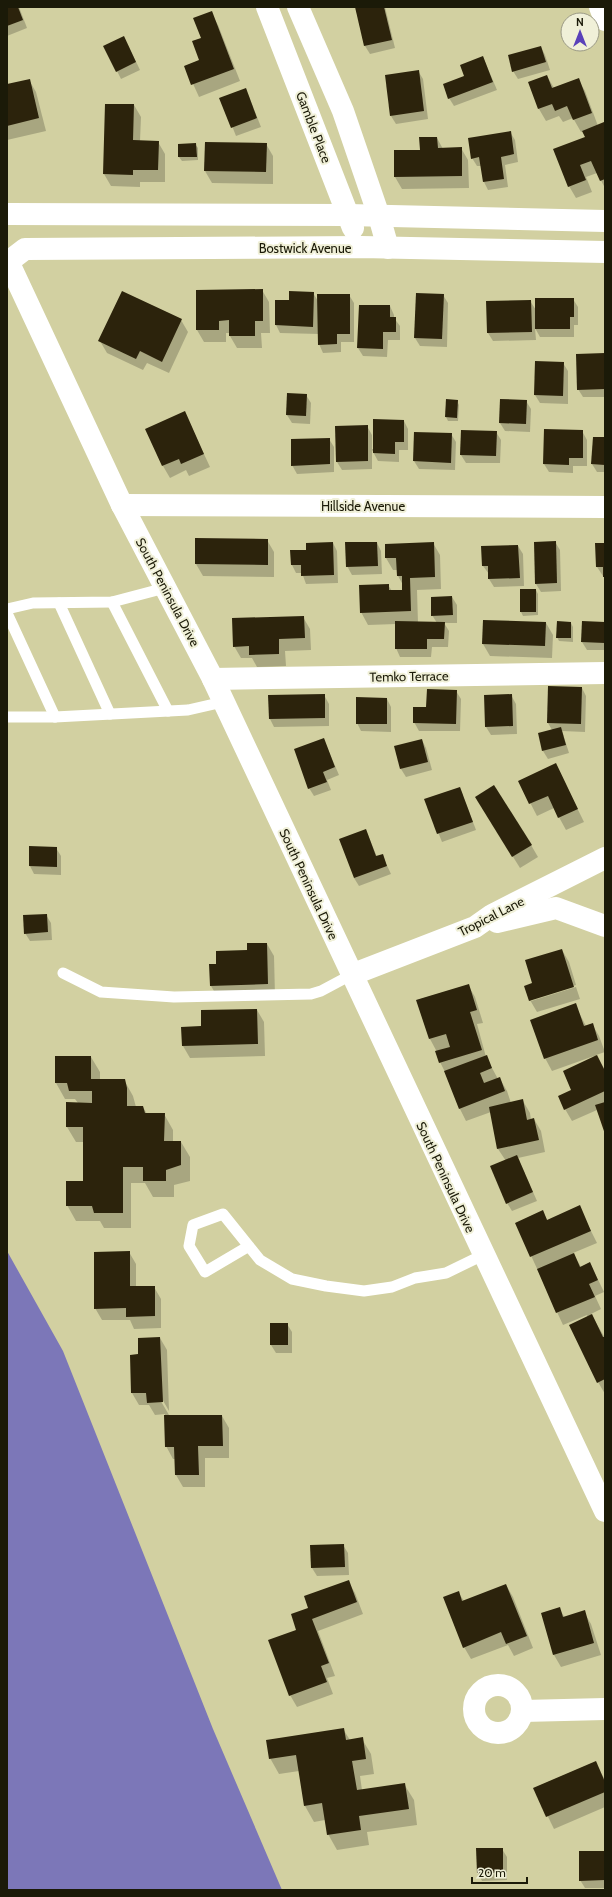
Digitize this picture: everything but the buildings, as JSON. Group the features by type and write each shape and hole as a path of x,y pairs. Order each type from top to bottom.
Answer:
{"street":[{"path":"269,11 293,7"},
{"path":"298,7 343,111 379,216 388,248"},
{"path":"600,7 605,20"},
{"name":"Gamble Place","path":"269,11 361,247"},
{"path":"7,214 348,215 605,221"},
{"name":"Bostwick Avenue","path":"8,261 25,249 361,247 605,252"},
{"name":"South Peninsula Drive","path":"8,261 122,505 224,702 351,975 605,1511"},
{"name":"Hillside Avenue","path":"122,505 605,507"},
{"name":"Temko Terrace","path":"213,679 605,673"},
{"name":"Tropical Lane","path":"351,975 474,928 492,915 605,858"},
{"path":"474,928 556,908 605,926"},
{"path":"523,1711 605,1709"}],"lane":[{"path":"7,609 33,603 112,602 165,588"},
{"path":"112,602 168,711"},
{"path":"59,603 110,714"},
{"path":"7,613 55,717"},
{"path":"7,717 55,717 188,710 224,702"},
{"path":"63,973 101,992 174,997 311,994 321,991 351,975"},
{"path":"249,1246 205,1272 189,1246 193,1225 224,1214 260,1260 292,1279 364,1291 392,1287 415,1278 446,1273 483,1255"}],"shaded area":[{"path":"7,1251 63,1351 213,1729 282,1890 7,1890"}]}
